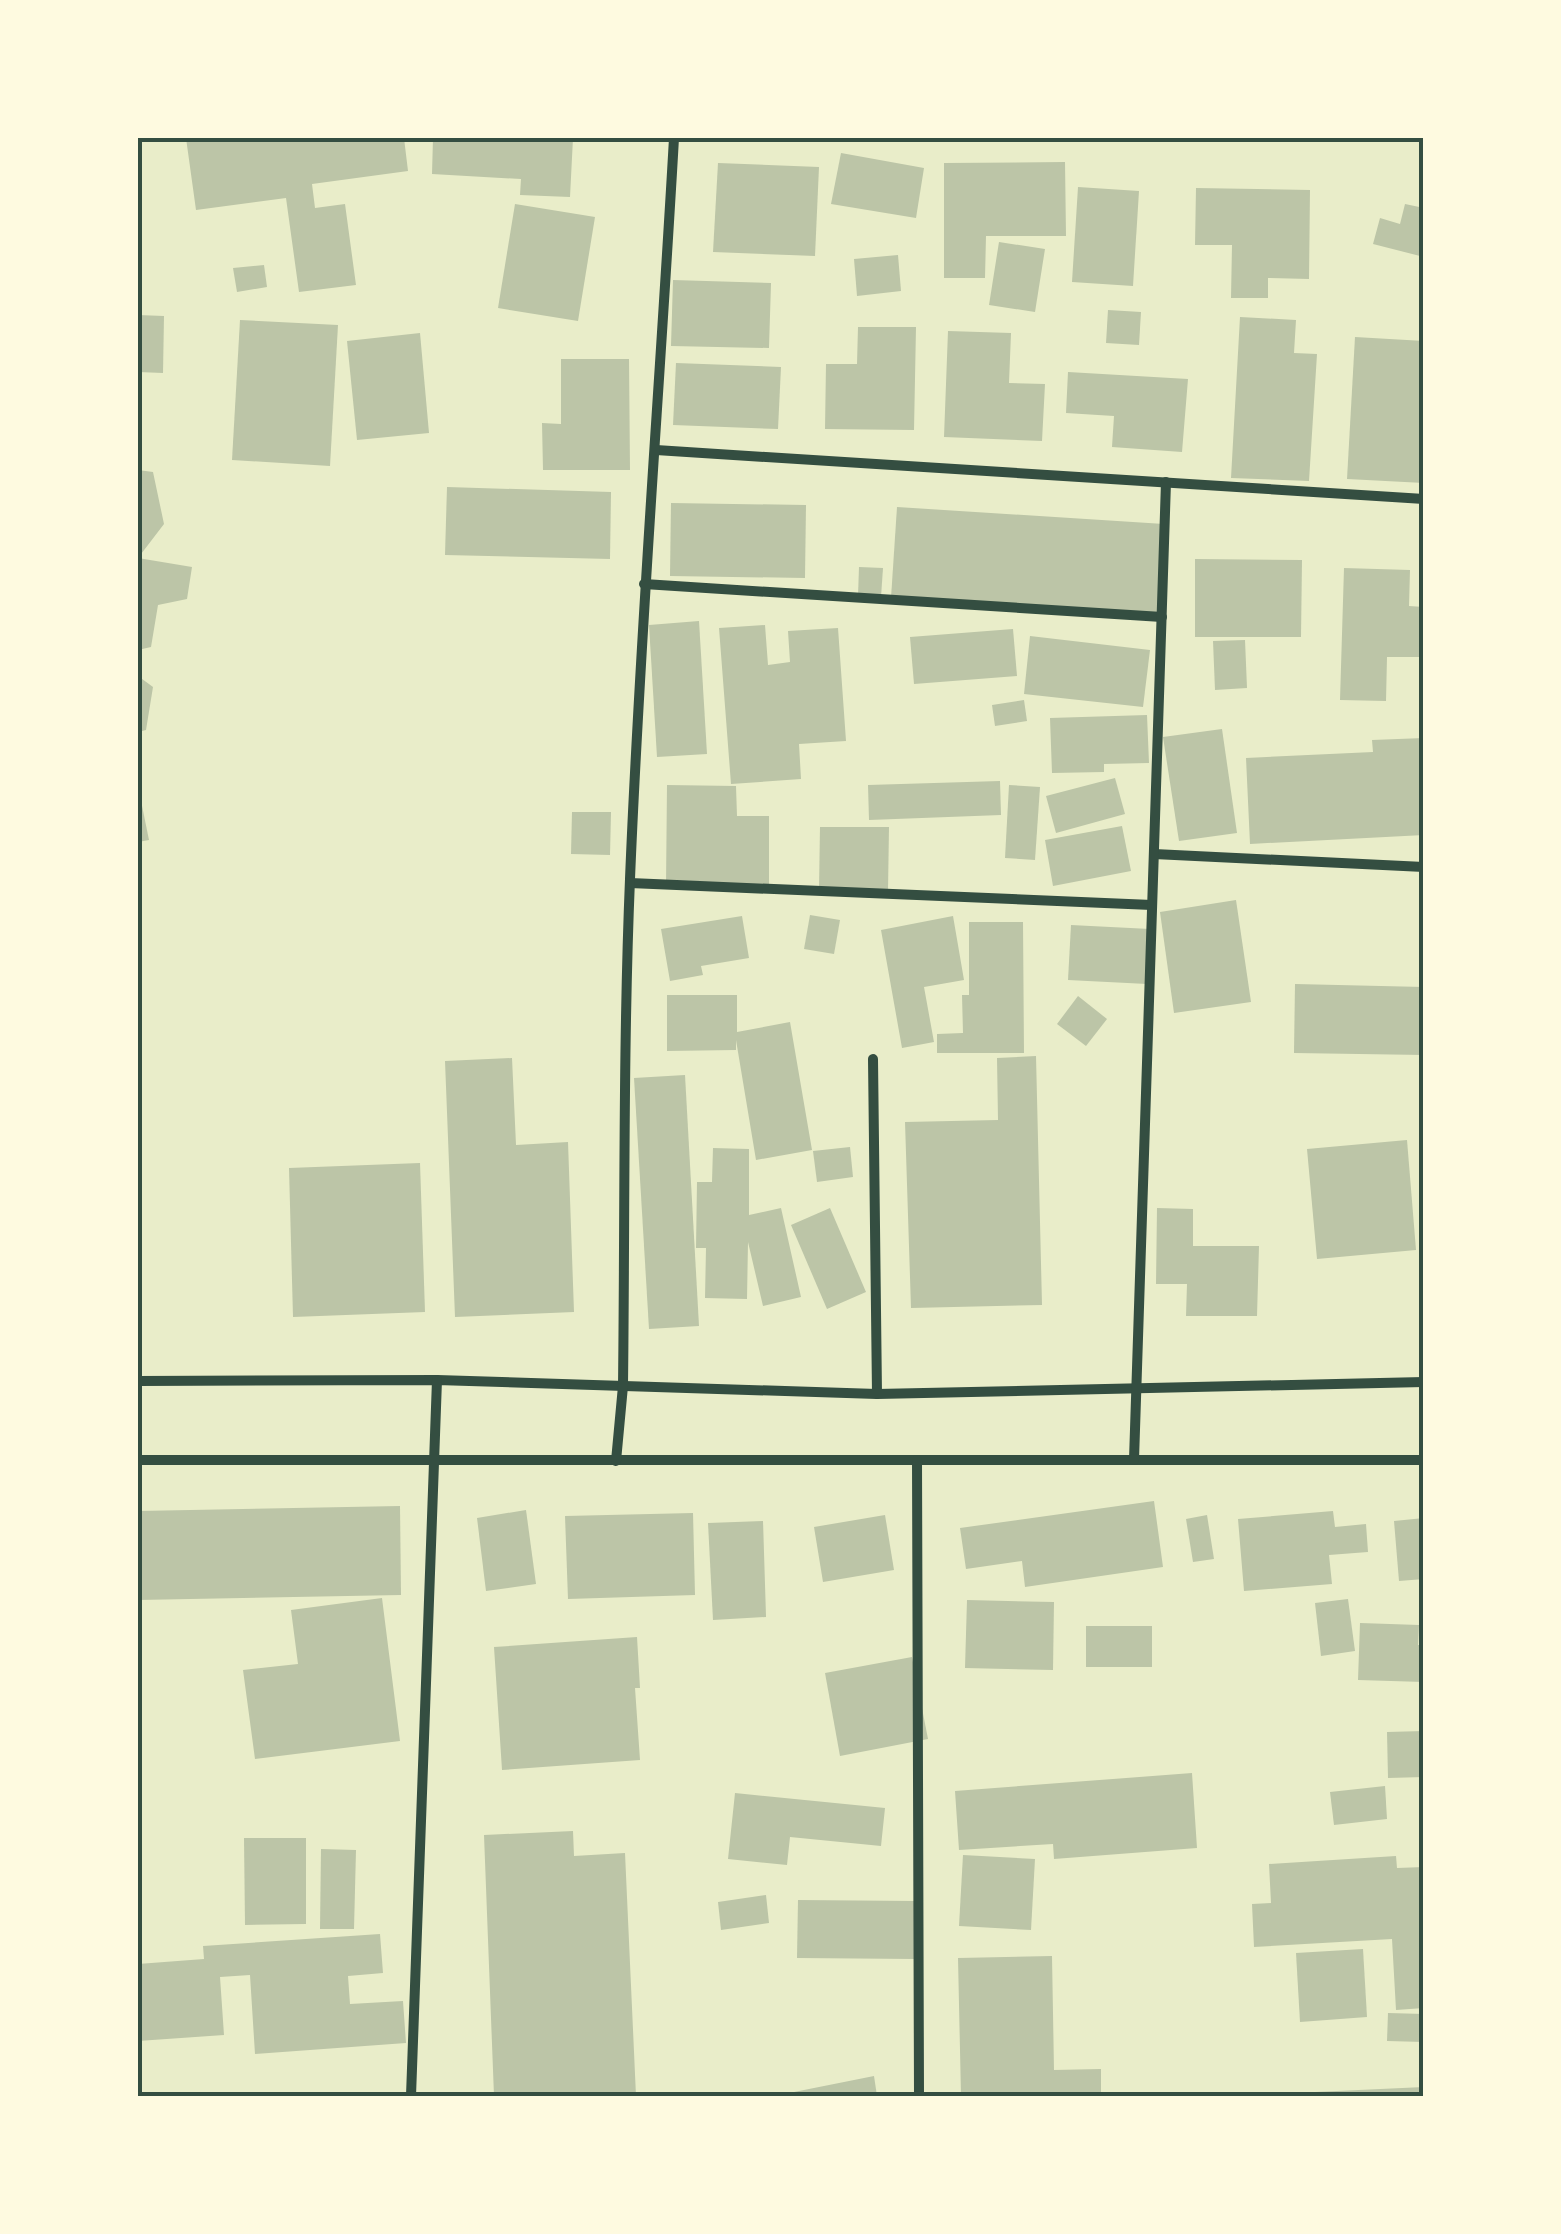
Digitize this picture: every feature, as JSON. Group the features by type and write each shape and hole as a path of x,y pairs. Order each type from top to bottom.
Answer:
{"street":[{"path":"616,1461 623,1386 630,883 644,584 674,138"},
{"path":"656,450 1424,499"},
{"path":"1134,1460 1166,482"},
{"path":"644,584 1162,617"},
{"path":"1154,854 1424,867"},
{"path":"630,883 1152,905"},
{"path":"873,1058 877,1394"},
{"path":"412,2096 437,1380"},
{"path":"138,1381 437,1380 877,1394 1424,1382"},
{"path":"138,1460 1424,1460"},
{"path":"916,1460 919,2096"}],"building":[{"path":"186,138 404,138 408,171 312,184 315,208 345,204 356,285 299,292 286,198 196,210"},
{"path":"433,138 573,138 570,197 520,195 521,179 432,174"},
{"path":"841,153 924,168 916,218 831,204"},
{"path":"1065,162 1066,236 986,236 985,278 944,278 944,163"},
{"path":"718,163 819,167 815,256 713,252"},
{"path":"1078,187 1139,191 1133,286 1072,282"},
{"path":"1196,188 1310,190 1309,279 1268,278 1268,298 1231,298 1232,245 1195,245"},
{"path":"515,204 595,217 578,321 498,308"},
{"path":"1405,204 1424,208 1424,257 1373,244 1380,218 1400,224"},
{"path":"999,242 1045,249 1035,312 989,305"},
{"path":"898,255 901,291 857,296 854,259"},
{"path":"264,265 267,287 237,292 233,268"},
{"path":"673,280 771,283 769,348 671,346"},
{"path":"1108,310 1141,312 1139,345 1106,343"},
{"path":"138,315 164,316 163,373 138,372"},
{"path":"1240,317 1296,320 1294,353 1317,354 1309,481 1231,478"},
{"path":"240,320 338,325 330,466 232,460"},
{"path":"858,327 916,327 914,430 825,429 826,364 857,364"},
{"path":"948,331 1011,333 1009,383 1045,384 1042,441 944,437"},
{"path":"420,333 429,433 357,440 347,341"},
{"path":"1355,337 1424,341 1424,483 1347,479"},
{"path":"561,359 629,359 630,470 543,470 542,423 561,424"},
{"path":"676,363 781,367 778,429 673,425"},
{"path":"1068,372 1188,379 1182,452 1112,447 1114,416 1066,413"},
{"path":"138,470 153,472 164,524 138,558"},
{"path":"447,487 611,492 610,559 445,555"},
{"path":"671,503 806,505 805,578 670,576"},
{"path":"897,507 1164,524 1157,618 891,598"},
{"path":"138,558 192,567 187,599 158,605 151,647 138,650"},
{"path":"1195,559 1302,560 1301,637 1195,637"},
{"path":"859,567 883,568 881,597 858,596"},
{"path":"1344,568 1410,570 1409,606 1424,607 1424,657 1387,657 1386,701 1340,700"},
{"path":"699,621 707,754 657,757 649,625"},
{"path":"765,625 768,665 790,662 788,631 838,628 846,741 799,744 801,779 731,784 719,628"},
{"path":"1013,629 1017,676 914,684 910,637"},
{"path":"1030,636 1150,650 1143,707 1024,694"},
{"path":"1245,640 1247,688 1215,690 1213,641"},
{"path":"138,676 153,687 146,730 138,732"},
{"path":"1024,700 1027,721 995,726 992,705"},
{"path":"1147,715 1149,763 1104,764 1104,772 1052,773 1050,718"},
{"path":"1222,729 1237,833 1179,841 1163,737"},
{"path":"1424,738 1424,835 1250,844 1246,758 1373,752 1372,740"},
{"path":"1115,778 1125,814 1056,833 1046,796"},
{"path":"1000,781 1001,815 869,820 868,785"},
{"path":"667,785 736,786 737,816 769,816 769,886 666,885"},
{"path":"1009,785 1040,787 1035,860 1005,858"},
{"path":"138,792 149,840 138,842"},
{"path":"572,812 611,812 610,855 571,854"},
{"path":"1122,826 1131,871 1053,886 1045,840"},
{"path":"820,827 889,827 888,890 819,890"},
{"path":"1236,900 1251,1002 1174,1013 1160,912"},
{"path":"810,915 840,920 834,954 804,949"},
{"path":"742,916 749,958 701,966 703,975 670,981 661,929"},
{"path":"953,916 964,980 924,987 934,1042 902,1048 881,930"},
{"path":"969,922 1023,922 1024,1053 937,1053 937,1034 963,1033 962,995 969,995"},
{"path":"1071,925 1150,929 1147,984 1068,980"},
{"path":"1295,984 1424,987 1424,1055 1294,1053"},
{"path":"667,995 737,995 737,1032 790,1022 812,1150 756,1160 736,1040 736,1050 667,1051"},
{"path":"1078,996 1107,1019 1086,1046 1057,1024"},
{"path":"1036,1056 1042,1305 911,1308 905,1122 998,1120 997,1058"},
{"path":"512,1058 516,1145 568,1142 574,1312 455,1317 445,1061"},
{"path":"685,1075 699,1326 649,1329 634,1078"},
{"path":"1407,1140 1416,1250 1317,1259 1307,1149"},
{"path":"850,1147 853,1177 817,1182 813,1151"},
{"path":"713,1148 749,1149 749,1215 781,1208 801,1297 763,1306 748,1242 747,1299 705,1298 706,1248 696,1248 697,1182 712,1182"},
{"path":"420,1163 425,1312 293,1317 289,1168"},
{"path":"830,1208 866,1292 827,1309 791,1225"},
{"path":"1157,1208 1193,1209 1193,1246 1259,1246 1257,1316 1186,1316 1187,1284 1156,1284"},
{"path":"1154,1501 1163,1567 1025,1587 1022,1561 966,1569 960,1528"},
{"path":"400,1506 401,1595 138,1600 138,1511"},
{"path":"526,1510 536,1584 486,1591 477,1518"},
{"path":"1333,1511 1335,1527 1366,1524 1368,1552 1329,1555 1332,1584 1244,1591 1238,1519"},
{"path":"693,1513 695,1595 568,1599 565,1516"},
{"path":"885,1515 894,1570 823,1582 814,1527"},
{"path":"1207,1515 1214,1559 1193,1562 1186,1519"},
{"path":"1424,1518 1424,1579 1399,1581 1394,1521"},
{"path":"763,1521 766,1617 713,1620 708,1523"},
{"path":"382,1598 400,1741 255,1759 243,1670 298,1664 291,1610"},
{"path":"1348,1599 1355,1651 1321,1656 1315,1603"},
{"path":"967,1600 1054,1602 1053,1670 965,1668"},
{"path":"1360,1623 1419,1625 1418,1645 1424,1645 1424,1682 1358,1680"},
{"path":"1086,1626 1152,1626 1152,1667 1086,1667"},
{"path":"637,1637 640,1688 635,1688 640,1760 502,1770 494,1647"},
{"path":"912,1657 928,1739 840,1756 825,1673"},
{"path":"1424,1731 1424,1777 1388,1778 1387,1732"},
{"path":"1192,1773 1197,1848 1054,1859 1053,1844 959,1850 955,1791"},
{"path":"1385,1786 1387,1819 1334,1825 1330,1792"},
{"path":"735,1793 885,1808 881,1846 790,1837 787,1865 728,1859"},
{"path":"573,1831 574,1856 625,1853 636,2096 494,2096 484,1835"},
{"path":"244,1838 306,1838 306,1924 245,1925"},
{"path":"321,1849 356,1850 354,1929 320,1929"},
{"path":"963,1855 1035,1859 1031,1930 959,1926"},
{"path":"1396,1856 1397,1868 1424,1867 1424,2008 1396,2010 1392,1939 1254,1947 1252,1904 1271,1903 1269,1864"},
{"path":"766,1895 769,1923 721,1930 718,1902"},
{"path":"798,1900 915,1901 915,1959 797,1958"},
{"path":"380,1934 383,1973 348,1976 350,2004 403,2001 406,2043 255,2054 250,1975 220,1977 224,2035 138,2041 138,1964 204,1959 203,1946"},
{"path":"1363,1949 1367,2017 1300,2022 1296,1953"},
{"path":"1052,1956 1054,2070 1101,2069 1101,2096 961,2096 958,1958"},
{"path":"1388,2013 1424,2014 1424,2042 1387,2041"},
{"path":"874,2076 877,2096 779,2096 779,2095"},
{"path":"1424,2087 1424,2096 1315,2096 1315,2092"}]}
